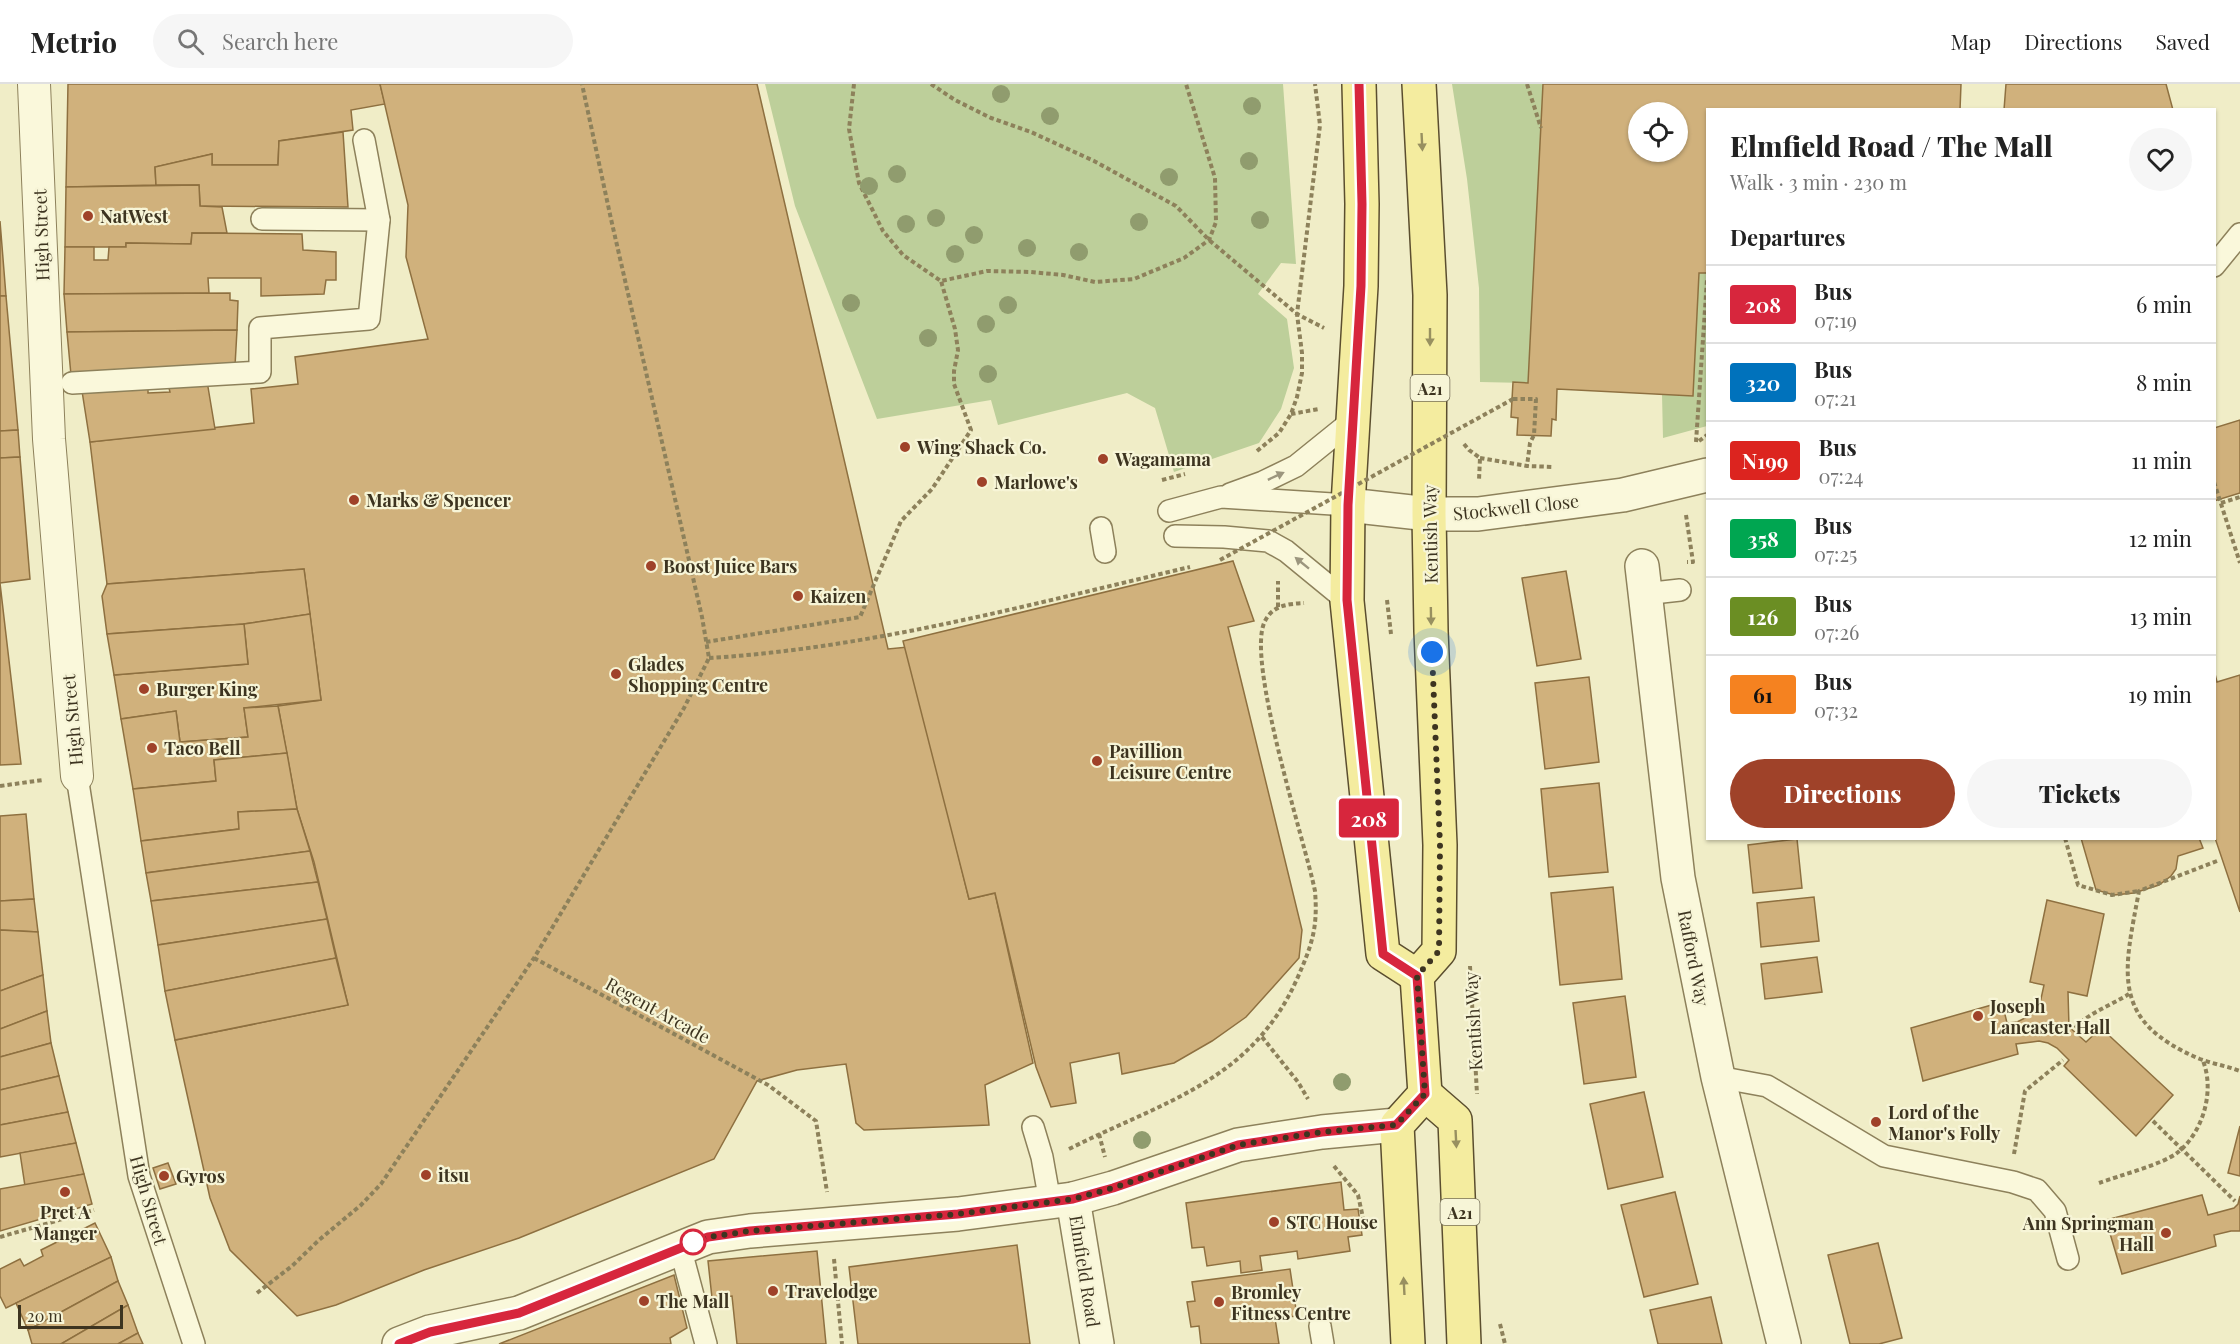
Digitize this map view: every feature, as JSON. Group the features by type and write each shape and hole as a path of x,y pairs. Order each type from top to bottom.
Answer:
{"main road":[{"path":"1359,84 1362,204 1359,346 1348,505 1347,600 1383,954 1417,976 1425,1094 1396,1125 1408,1344"},
{"name":"Kentish Way","path":"1417,976 1439,951 1440,845 1431,632 1430,295 1419,84"},
{"name":"A21","path":"1425,1094 1455,1120 1464,1344"}],"street":[{"name":"High Street","path":"34,84 50,439 77,776"},
{"name":"Stockwell Close","path":"1348,505 1429,514 1478,514 1623,495 1696,461"},
{"name":"Rafford Way","path":"1643,580 1678,878 1718,1077 1784,1344"},
{"name":"Elmfield Road","path":"399,1344 430,1332 519,1313 708,1237 750,1231 958,1214 1061,1201 1113,1188 1238,1145 1322,1132 1396,1125"},
{"name":"Elmfield Road","path":"1061,1201 1097,1344"}],"lane":[{"path":"72,383 260,372 260,328 369,319 378,220 364,140"},
{"path":"262,219 378,220"},
{"path":"2216,264 2240,234"},
{"path":"1169,511 1221,497 1263,482 1296,466 1353,420"},
{"path":"1221,497 1348,505"},
{"path":"1101,528 1105,552"},
{"path":"1175,536 1268,541 1286,551 1347,600"},
{"path":"1643,580 1680,590"},
{"name":"High Street","path":"77,776 139,1176 194,1344"},
{"path":"1718,1077 1767,1086 1884,1156 2013,1182 2037,1190 2055,1211 2068,1258"},
{"path":"1033,1127 1042,1157 1061,1201"},
{"path":"680,1247 706,1344"}],"path":[{"path":"257,1293 292,1266 361,1205 381,1184 534,958 684,708 709,658 702,617 582,84"},
{"path":"706,642 860,617 901,522 932,489 971,430 954,384 958,350 955,329 941,281 903,255 883,231 859,183 849,129 854,84"},
{"path":"931,84 955,100 991,118 1031,132 1084,156 1176,206 1209,240 1297,314 1359,346"},
{"path":"941,281 987,271 1042,273 1095,282 1134,279 1184,258 1209,240 1216,222 1215,178 1186,84"},
{"path":"1250,455 1278,433 1291,414 1302,373 1297,314 1320,125 1315,84"},
{"path":"1527,84 1541,128"},
{"path":"1643,580 1693,562 1696,461 1706,296"},
{"path":"1208,563 1220,560 1512,399 1536,399 1534,435 1530,443 1527,466"},
{"path":"1291,414 1320,409"},
{"path":"1696,461 1706,437"},
{"path":"1480,458 1527,466 1556,467"},
{"path":"2216,488 2240,563"},
{"path":"2221,503 2240,497"},
{"path":"709,658 770,654 889,636 1197,565"},
{"path":"1387,600 1391,634"},
{"path":"1064,1152 1198,1088 1239,1059 1262,1037 1289,997 1308,955 1315,932 1317,911 1315,891 1273,729 1262,656 1264,623 1278,607 1286,604 1311,603"},
{"path":"0,786 23,783"},
{"path":"2066,840 2078,885 2112,895 2139,891 2217,861"},
{"path":"2139,891 2129,946 2129,994 2140,1017 2154,1032 2178,1048 2203,1060 2240,1071"},
{"name":"Kentish Way","path":"1470,957 1477,1105"},
{"name":"Regent Arcade","path":"534,958 768,1086 816,1121 828,1199"},
{"path":"2075,1028 2086,1016 2114,1004 2129,994"},
{"path":"1262,1037 1298,1082 1310,1102"},
{"path":"2013,1182 2013,1158 2025,1091 2063,1060"},
{"path":"2099,1183 2167,1158 2181,1149 2199,1124 2207,1105 2208,1077 2203,1060"},
{"path":"2153,1121 2235,1201"},
{"path":"1099,1134 1107,1167"},
{"path":"1329,1162 1358,1194 1366,1238"},
{"path":"0,1237 94,1210"},
{"path":"834,1257 842,1344"},
{"path":"1500,1323 1505,1344"}],"green space":[{"path":"765,84 1283,84 1296,264 1281,263 1258,294 1287,319 1294,368 1281,409 1259,443 1174,472 1155,408 1127,393 998,425 991,400 877,419 795,206"},
{"path":"1452,84 1543,84 1528,383 1480,382 1479,288 1467,179"},
{"path":"1699,273 1706,273 1706,426 1663,438 1662,394 1693,395"}],"building":[{"path":"68,84 380,84 385,104 351,110 353,130 279,141 278,165 212,165 212,154 155,167 156,185 66,187"},
{"name":"Glades Shopping Centre","path":"380,84 757,84 888,649 908,647 969,899 995,893 1033,1063 985,1085 989,1125 864,1130 856,1123 846,1064 797,1070 757,1081 714,1159 519,1238 424,1270 336,1305 297,1316 230,1250 210,1198 175,1040 348,1005 314,862 297,809 278,706 321,700 304,569 107,584 90,442 254,423 251,389 298,384 295,357 428,339 406,257 408,205"},
{"path":"1543,84 1961,84 1960,108 1706,108 1706,273 1699,273 1693,396 1557,389 1556,420 1552,419 1551,436 1517,435 1518,418 1511,417 1513,382 1528,383"},
{"path":"2006,84 2166,84 2172,108 2004,108"},
{"path":"343,132 348,207 200,206 199,185 156,185 155,167 212,154 212,165 278,165 279,141"},
{"path":"199,185 200,206 222,207 227,233 192,233 191,244 126,243 126,247 65,247 66,187"},
{"path":"0,221 6,296 0,296"},
{"path":"192,233 302,234 303,250 336,252 336,280 326,280 324,294 261,296 261,278 208,278 209,293 64,294 65,247 94,247 94,260 108,260 109,247 126,247 126,243 191,244"},
{"path":"230,293 230,300 238,301 237,330 67,332 64,294"},
{"path":"0,296 6,296 18,430 0,431"},
{"path":"237,330 235,366 71,375 67,332"},
{"path":"207,381 215,429 90,442 82,391 148,388 148,393 170,392 168,384"},
{"path":"2240,420 2240,493 2216,500 2216,427"},
{"path":"18,430 20,457 0,458 0,431"},
{"path":"20,457 30,579 0,583 0,458"},
{"name":"Pavillion Leisure Centre","path":"1233,561 1254,621 1228,627 1302,930 1299,958 1246,1017 1212,1041 1174,1063 1122,1074 1119,1053 1070,1063 1076,1103 1051,1107 1036,1067 995,893 969,899 903,641"},
{"path":"304,569 310,614 244,624 107,634 102,596 107,584"},
{"path":"1566,571 1581,659 1537,666 1522,578"},
{"path":"0,583 21,764 0,765"},
{"path":"310,614 321,700 244,708 248,737 180,742 176,711 121,719 114,675 248,664 244,624"},
{"path":"244,624 248,664 114,675 107,634"},
{"path":"2240,675 2240,912 2216,840 2216,678 2217,682"},
{"path":"1589,677 1599,762 1545,769 1535,683"},
{"path":"278,706 287,753 214,760 216,781 133,789 121,719 176,711 180,742 248,737 244,708"},
{"path":"287,753 297,809 238,812 239,829 141,841 133,789 216,781 214,760"},
{"path":"1599,783 1608,872 1549,877 1541,789"},
{"path":"297,809 310,851 146,873 141,841 239,829 238,812"},
{"path":"26,814 34,899 0,901 0,816"},
{"path":"1797,840 1802,888 1753,893 1748,845"},
{"path":"2082,840 2200,840 2203,848 2178,856 2176,869 2159,885 2134,893 2114,895 2096,890"},
{"path":"310,851 318,882 151,901 146,873"},
{"path":"318,882 327,919 158,945 151,901"},
{"path":"1613,887 1622,979 1560,985 1551,893"},
{"path":"1814,897 1819,941 1761,947 1757,903"},
{"path":"34,899 38,932 0,930 0,901"},
{"name":"Joseph Lancaster Hall","path":"2047,900 2104,914 2087,996 2068,992 2069,1027 2086,1042 2101,1028 2173,1095 2136,1136 2064,1066 2069,1060 2048,1043 2039,1041 2016,1044 2018,1054 1923,1081 1911,1028 2002,1002 2007,1023 2017,1022 2033,1014 2039,1008 2044,985 2030,982"},
{"path":"327,919 336,958 165,991 158,945"},
{"path":"0,930 38,932 43,975 0,991"},
{"path":"1817,957 1822,992 1765,999 1761,964"},
{"path":"336,958 348,1005 175,1040 165,991"},
{"path":"43,975 47,1011 0,1029 0,991"},
{"path":"1625,996 1636,1077 1584,1084 1573,1003"},
{"path":"47,1011 51,1043 0,1057 0,1029"},
{"path":"51,1043 59,1076 0,1090 0,1057"},
{"path":"59,1076 68,1112 0,1125 0,1090"},
{"path":"1644,1092 1663,1177 1608,1189 1590,1104"},
{"path":"68,1112 76,1143 0,1157 0,1125"},
{"path":"2240,1126 2240,1176 2228,1173"},
{"path":"76,1143 84,1174 25,1186 20,1153"},
{"name":"Gyros","path":"168,1163 176,1184 160,1189 153,1168"},
{"path":"84,1174 92,1204 0,1231 0,1189"},
{"name":"STC House","path":"1341,1182 1344,1210 1358,1209 1362,1235 1348,1237 1350,1251 1298,1259 1297,1251 1260,1256 1262,1270 1241,1273 1240,1261 1207,1266 1204,1247 1192,1248 1186,1203"},
{"path":"1675,1192 1698,1284 1644,1297 1621,1205"},
{"name":"Ann Springman Hall","path":"2202,1195 2208,1215 2234,1208 2240,1196 2240,1231 2214,1235 2216,1246 2122,1274 2106,1220"},
{"path":"95,1223 111,1257 6,1308 0,1296 0,1269 20,1259 24,1266 43,1256 41,1250"},
{"path":"1878,1243 1902,1338 1879,1344 1850,1344 1828,1255"},
{"path":"1017,1245 1030,1344 858,1344 849,1267"},
{"path":"817,1251 826,1344 737,1344 732,1296 712,1298 708,1261"},
{"path":"111,1257 118,1281 28,1330 16,1303"},
{"path":"1290,1269 1297,1316 1275,1318 1279,1344 1201,1344 1199,1326 1191,1327 1187,1302 1195,1301 1192,1282"},
{"name":"The Mall","path":"674,1275 687,1328 670,1338 671,1344 499,1344"},
{"path":"118,1281 128,1305 61,1344 32,1344 28,1330"},
{"path":"1711,1297 1722,1344 1658,1344 1650,1310"},
{"path":"128,1305 138,1333 118,1344 61,1344"},
{"path":"138,1333 143,1344 118,1344"}],"bus line":[{"name":"208","path":"399,1344 430,1332 519,1313 708,1237 750,1231 958,1214 1073,1199 1113,1188 1238,1145 1322,1132 1396,1125 1425,1094 1417,976 1383,954 1347,600 1348,505 1361,286 1362,204 1359,84"}],"place":[{"name":"NatWest","path":"88,216"},
{"name":"Wing Shack Co.","path":"905,447"},
{"name":"Wagamama","path":"1103,459"},
{"name":"Marlowe's","path":"982,482"},
{"name":"Marks & Spencer","path":"354,500"},
{"name":"Boost Juice Bars","path":"651,566"},
{"name":"Kaizen","path":"798,596"},
{"name":"Glades Shopping Centre","path":"616,674"},
{"name":"Burger King","path":"144,689"},
{"name":"Taco Bell","path":"152,748"},
{"name":"Pavillion Leisure Centre","path":"1097,761"},
{"name":"Joseph Lancaster Hall","path":"1978,1016"},
{"name":"Lord of the Manor's Folly","path":"1876,1122"},
{"name":"itsu","path":"426,1175"},
{"name":"Gyros","path":"164,1176"},
{"name":"Pret A Manger","path":"65,1192"},
{"name":"STC House","path":"1274,1222"},
{"name":"Ann Springman Hall","path":"2166,1233"},
{"name":"Travelodge","path":"773,1291"},
{"name":"The Mall","path":"644,1301"},
{"name":"Bromley Fitness Centre","path":"1219,1302"}],"route":[{"path":"693,1242 708,1237 750,1231 958,1214 1073,1199 1113,1188 1238,1145 1322,1132 1396,1125 1425,1094 1417,976 1439,951 1440,845 1432,652"}]}
